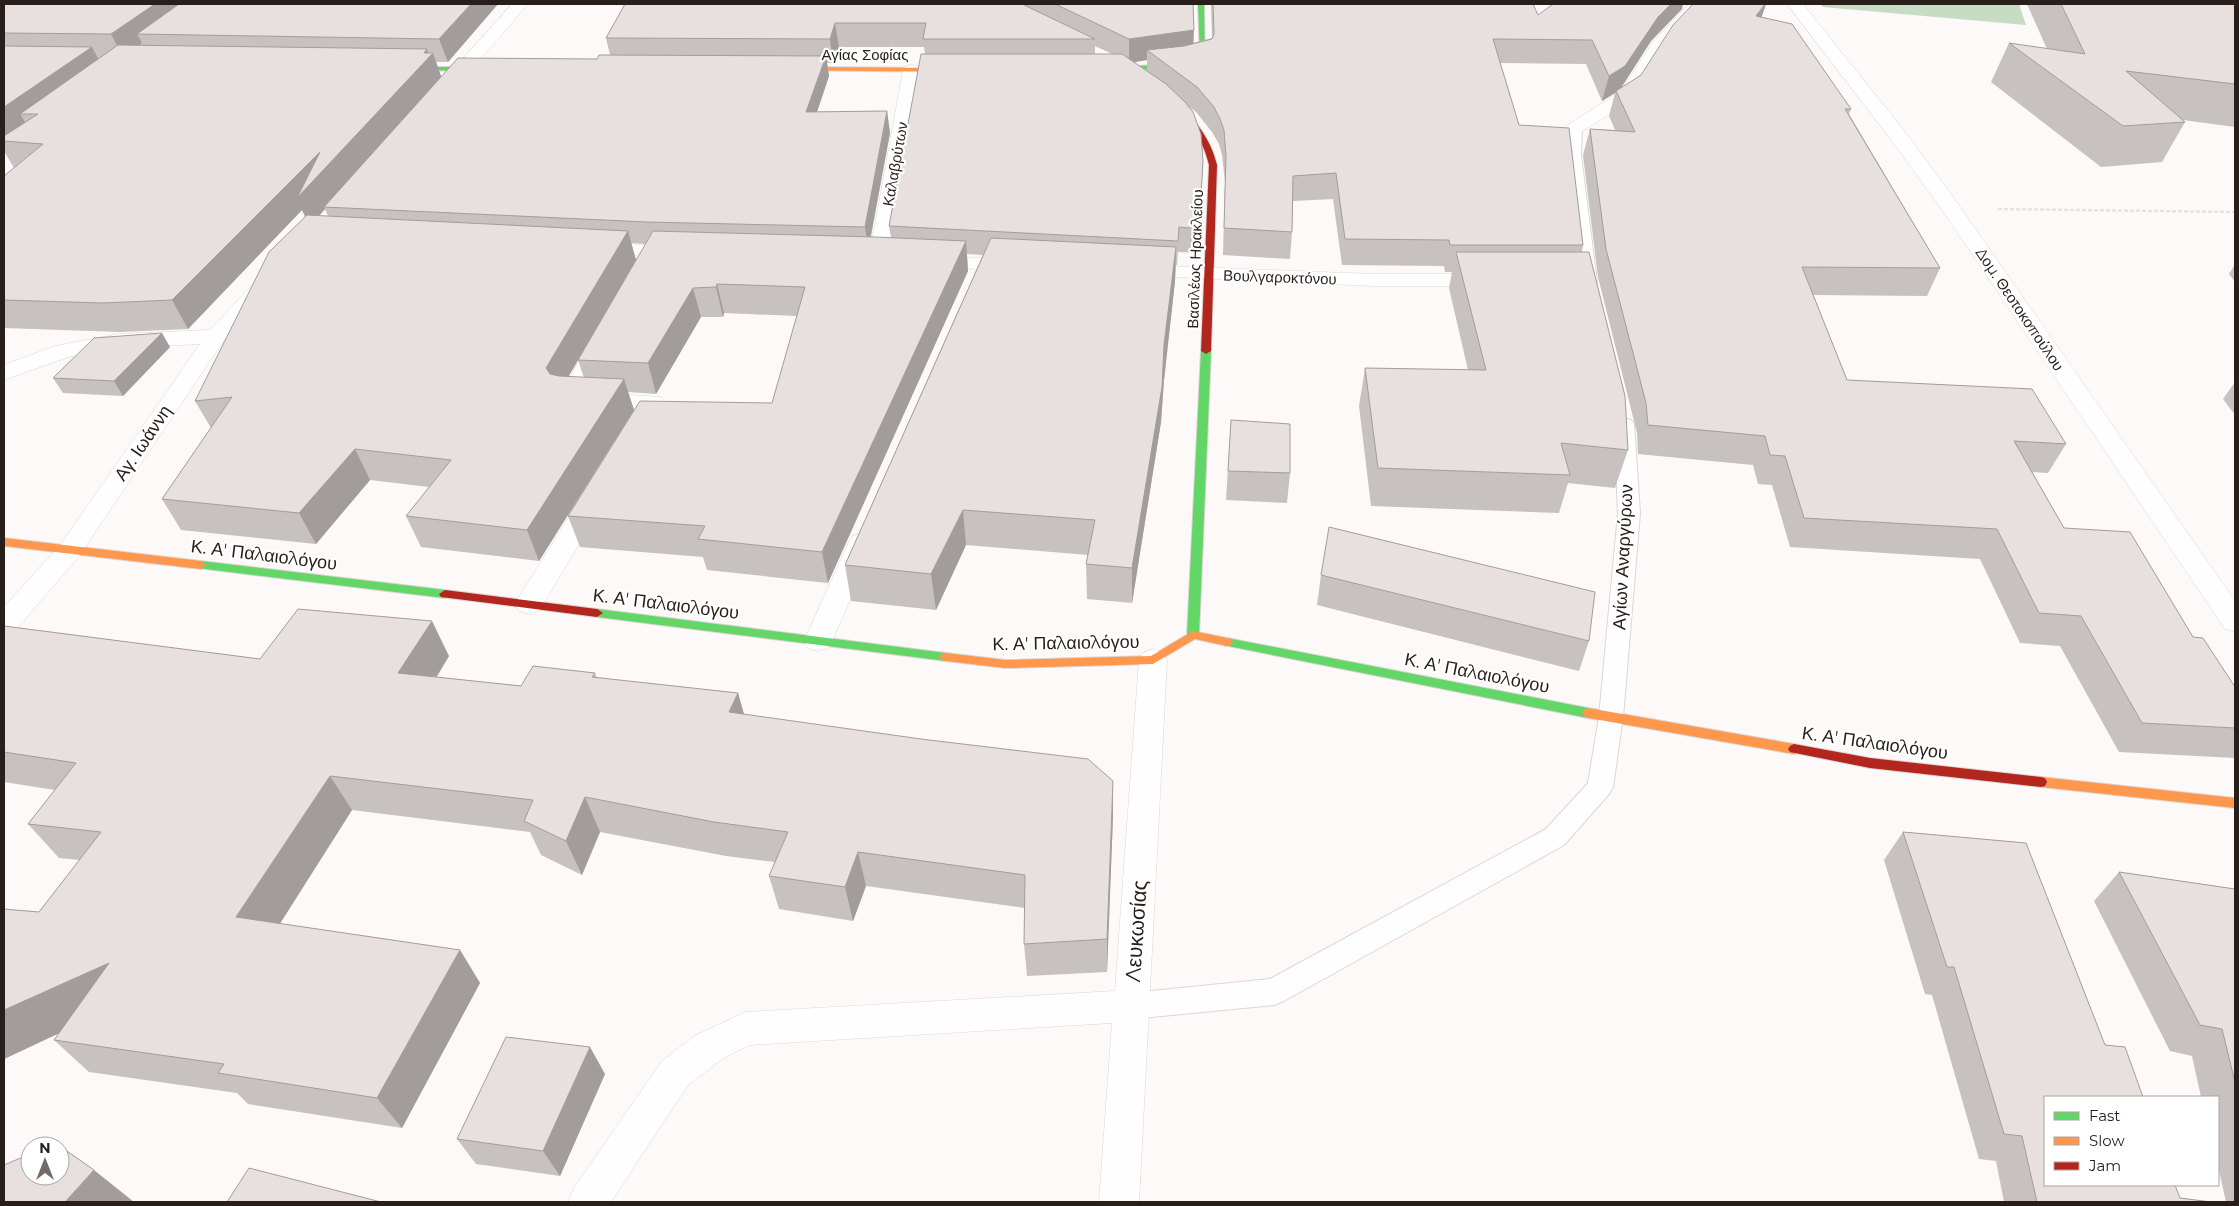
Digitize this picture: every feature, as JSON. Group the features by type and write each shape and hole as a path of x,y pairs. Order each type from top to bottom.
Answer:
{"street":[{"path":"437,98 520,4"},
{"path":"1098,70 1127,70 1183,63 1203,58 1201,4"},
{"path":"1575,128 1626,96 1659,46 1697,4"},
{"name":"Δομ. Θεοτοκοπούλου","path":"1795,4 1902,141 1951,208 2235,622"},
{"path":"1100,57 1127,70 1142,81"},
{"path":"384,68 503,69"},
{"name":"Αγίας Σοφίας","path":"782,69 970,70"},
{"name":"Καλαβρύτων","path":"912,70 886,259 980,273 1033,267"},
{"name":"Βασιλέως Ηρακλείου","path":"1164,97 1180,108 1200,129 1209,147 1213,165 1210,275 1193,635"},
{"path":"573,248 648,260 702,253"},
{"name":"Βουλγαροκτόνου","path":"1122,271 1374,280 1510,280"},
{"name":"Αγ. Ιωάννη","path":"4,625 70,550 216,336 274,276"},
{"path":"614,320 570,398 653,402 627,444"},
{"path":"4,374 63,351 109,343 216,336"},
{"path":"529,604 606,478"},
{"path":"818,641 870,525"},
{"name":"Κ. Α' Παλαιολόγου","path":"4,542 529,604 1005,664 1153,660 1193,635 1612,717 1870,763 2235,803"},
{"name":"Λευκωσίας","path":"1119,1202 1153,660"},
{"path":"588,1202 675,1073 709,1047 746,1029 1131,1006"}],"lane":[{"path":"1575,128 1573,155 1583,286"},
{"name":"Αγίων Αναργύρων","path":"1131,1006 1274,992 1555,837 1600,787 1612,717 1629,513 1626,433 1619,405"}],"path":[{"path":"1951,208 2235,212"}],"green space":[{"path":"1820,4 2019,4 2026,25 1823,7"}],"building":[{"path":"4,4 155,4 111,34 4,33"},
{"path":"179,4 471,4 439,39 137,34"},
{"path":"625,4 1022,4 1095,39 923,39 926,23 835,23 830,39 606,38"},
{"path":"1055,4 1193,4 1194,30 1129,39"},
{"path":"1213,4 1533,4 1538,15 1553,4 1671,4 1658,17 1625,66 1609,76 1592,40 1493,39 1519,125 1569,128 1583,245 1450,245 1449,240 1345,239 1336,173 1293,176 1292,232 1224,228 1226,156 1224,130 1220,119 1214,107 1197,87 1147,50 1184,46 1212,39 1214,34"},
{"path":"1693,4 1765,4 1756,16 1792,24 1851,109 1845,109 1940,268 1802,267 1847,380 2032,389 2066,444 2014,441 2064,528 2130,532 2193,637 2203,638 2235,687 2235,728 2142,723 2081,616 2039,613 1997,529 1804,518 1785,456 1770,455 1765,436 1648,425 1646,403 1606,249 1590,129 1635,132 1616,91 1641,75 1673,25"},
{"path":"2061,4 2235,4 2235,84 2126,71 2185,122 2123,126 2009,43 2085,54"},
{"path":"118,45 427,49 424,53 433,53 297,198 320,152 172,300 103,303 4,300 4,176 43,144 4,141 4,136 38,114 20,114"},
{"path":"4,46 92,47 4,107"},
{"path":"921,54 1122,54 1166,84 1193,112 1201,134 1203,161 1199,229 1179,227 1178,241 889,226"},
{"path":"599,55 826,56 806,112 887,111 865,227 647,222 324,207 458,58 597,59"},
{"path":"307,215 628,231 546,368 550,374 559,376 624,379 527,530 406,516 451,460 355,449 299,513 162,499 232,397 195,401 269,252"},
{"path":"653,231 966,241 822,552 698,539 705,526 568,516 640,401 772,403 805,287 717,284 716,287 693,288 648,363 578,360"},
{"path":"991,238 1176,247 1164,345 1162,387 1132,568 1086,564 1095,520 963,510 931,574 845,565"},
{"path":"1456,252 1589,252 1625,396 1628,450 1561,443 1570,475 1378,468 1365,368 1486,370"},
{"path":"162,333 114,381 53,378 94,338"},
{"path":"1231,420 1290,424 1290,473 1228,471"},
{"path":"1329,527 1595,592 1589,641 1321,575"},
{"path":"298,609 432,621 398,673 521,686 533,666 595,673 592,677 738,693 729,712 921,739 1088,759 1113,781 1107,939 1024,944 1025,875 858,852 845,887 769,876 788,832 714,822 585,797 566,841 524,821 533,800 330,776 236,917 460,950 377,1098 218,1073 224,1064 54,1040 109,963 4,1010 4,909 39,912 101,832 28,824 76,763 4,752 4,626 260,659"},
{"path":"1903,832 2026,843 2105,1045 2125,1047 2143,1096 2044,1096 2044,1186 2175,1186 2180,1198 2211,1202 2037,1202 2022,1136 2004,1134 1954,967 1947,967"},
{"path":"2119,872 2235,889 2235,1082 2222,1029 2200,1025"},
{"path":"506,1037 590,1047 543,1151 457,1139"},
{"path":"70,1153 94,1170 65,1202 4,1202 4,1165 20,1158 20,1186 70,1186"},
{"path":"249,1168 381,1202 227,1202"}],"traffic: fast":[{"path":"1105,70 1154,67 1203,58 1201,4"},
{"path":"400,68 487,69"},
{"path":"1193,635 1206,351"},
{"path":"201,565 445,594"},
{"path":"597,613 946,657"},
{"path":"1227,642 1588,713"}],"traffic: slow":[{"path":"790,69 955,70"},
{"path":"4,542 201,565"},
{"path":"946,657 1005,664 1153,660 1193,635 1227,642"},
{"path":"1588,713 1794,749"},
{"path":"2041,782 2235,803"}],"traffic: jam":[{"path":"1172,102 1187,116 1203,136 1213,165 1206,351"},
{"path":"445,594 597,613"},
{"path":"1794,749 1870,763 2041,782"}]}
